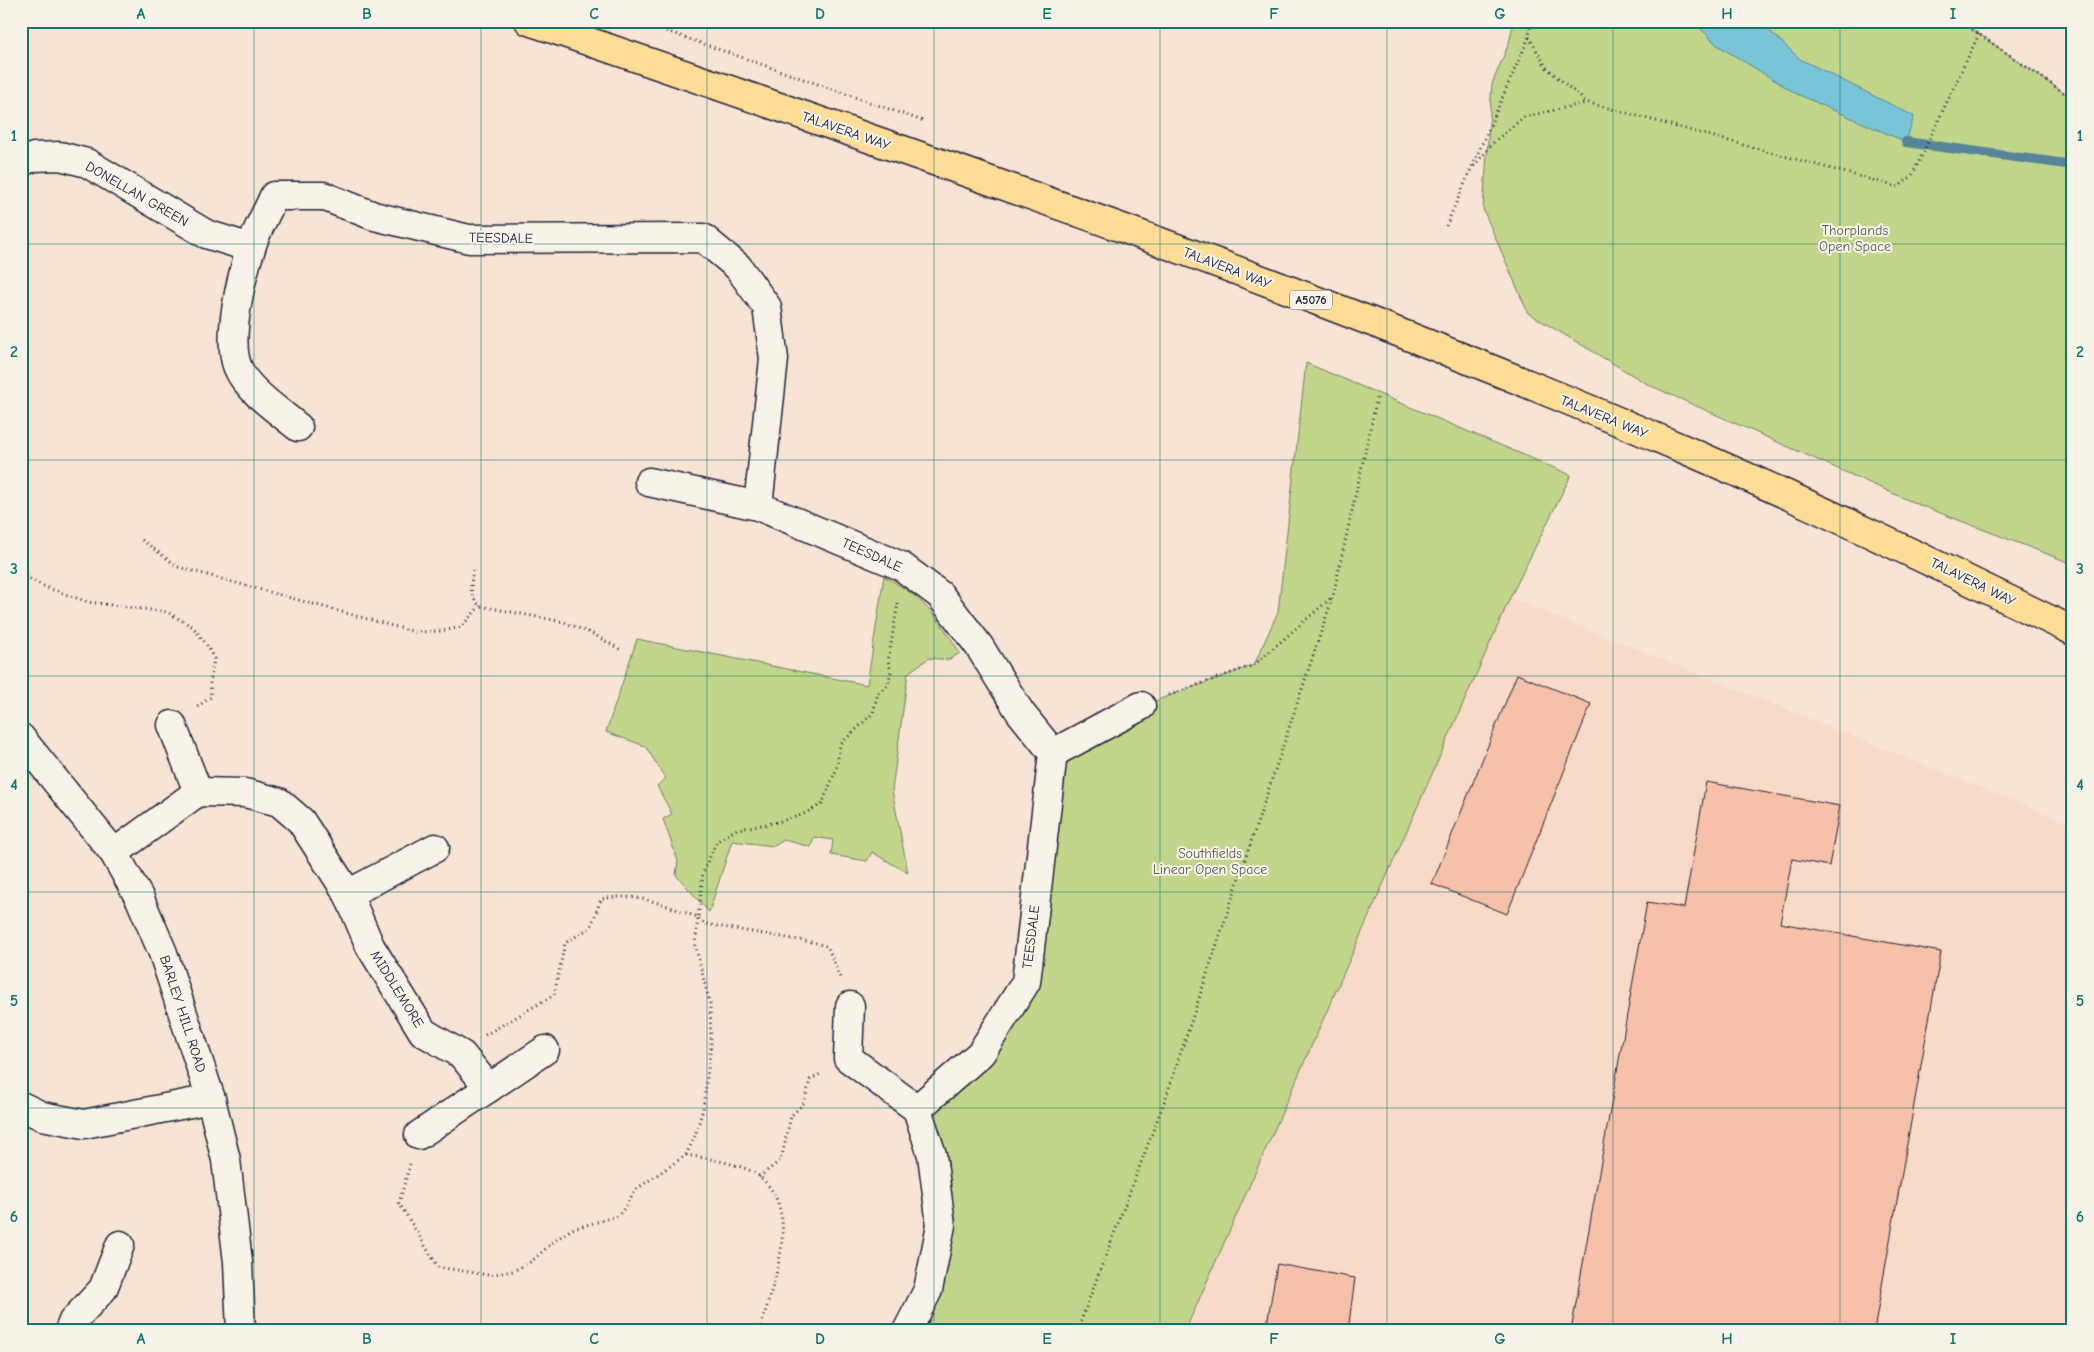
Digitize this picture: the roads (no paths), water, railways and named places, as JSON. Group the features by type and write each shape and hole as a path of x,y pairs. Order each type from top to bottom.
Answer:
{"main road":[{"name":"TALAVERA WAY","path":"529,21 1024,193 1422,342 1702,457 1894,544 2073,631"}],"street":[{"name":"DONELLAN GREEN","path":"21,162 34,157 60,156 87,163 206,234 251,248"},
{"name":"TEESDALE","path":"298,427 256,392 238,370 233,349 234,323 251,248 274,196 323,196 374,216 469,239 703,238 738,266 767,307 774,359 758,506"},
{"name":"TEESDALE","path":"649,482 758,506 903,568 940,596 979,646 1020,712 1053,753 1026,982 981,1054 917,1109"},
{"path":"1053,753 1141,706"},
{"path":"114,853 198,792 172,725"},
{"name":"BARLEY HILL ROAD","path":"21,738 114,853 140,898 163,952 210,1099 226,1160 238,1262 241,1331"},
{"name":"MIDDLEMORE","path":"198,792 245,793 279,802 301,821 348,894 370,946 423,1032 462,1055 489,1088"},
{"path":"348,894 434,848"},
{"path":"850,1006 848,1058 917,1109 932,1155 941,1225 928,1290 907,1331"},
{"path":"419,1135 545,1050"},
{"path":"21,1106 42,1116 84,1124 210,1099"},
{"path":"69,1331 73,1320 104,1289 120,1245"}],"water":[{"path":"1693,21 1759,21 1800,59 1914,116 1906,142 1797,94 1717,45"}],"waterway":[{"path":"1906,142 2073,165"}],"park label":[{"name":"Thorplands Open Space","path":"1855,238"},
{"name":"Southfields Linear Open Space","path":"1210,862"}]}
